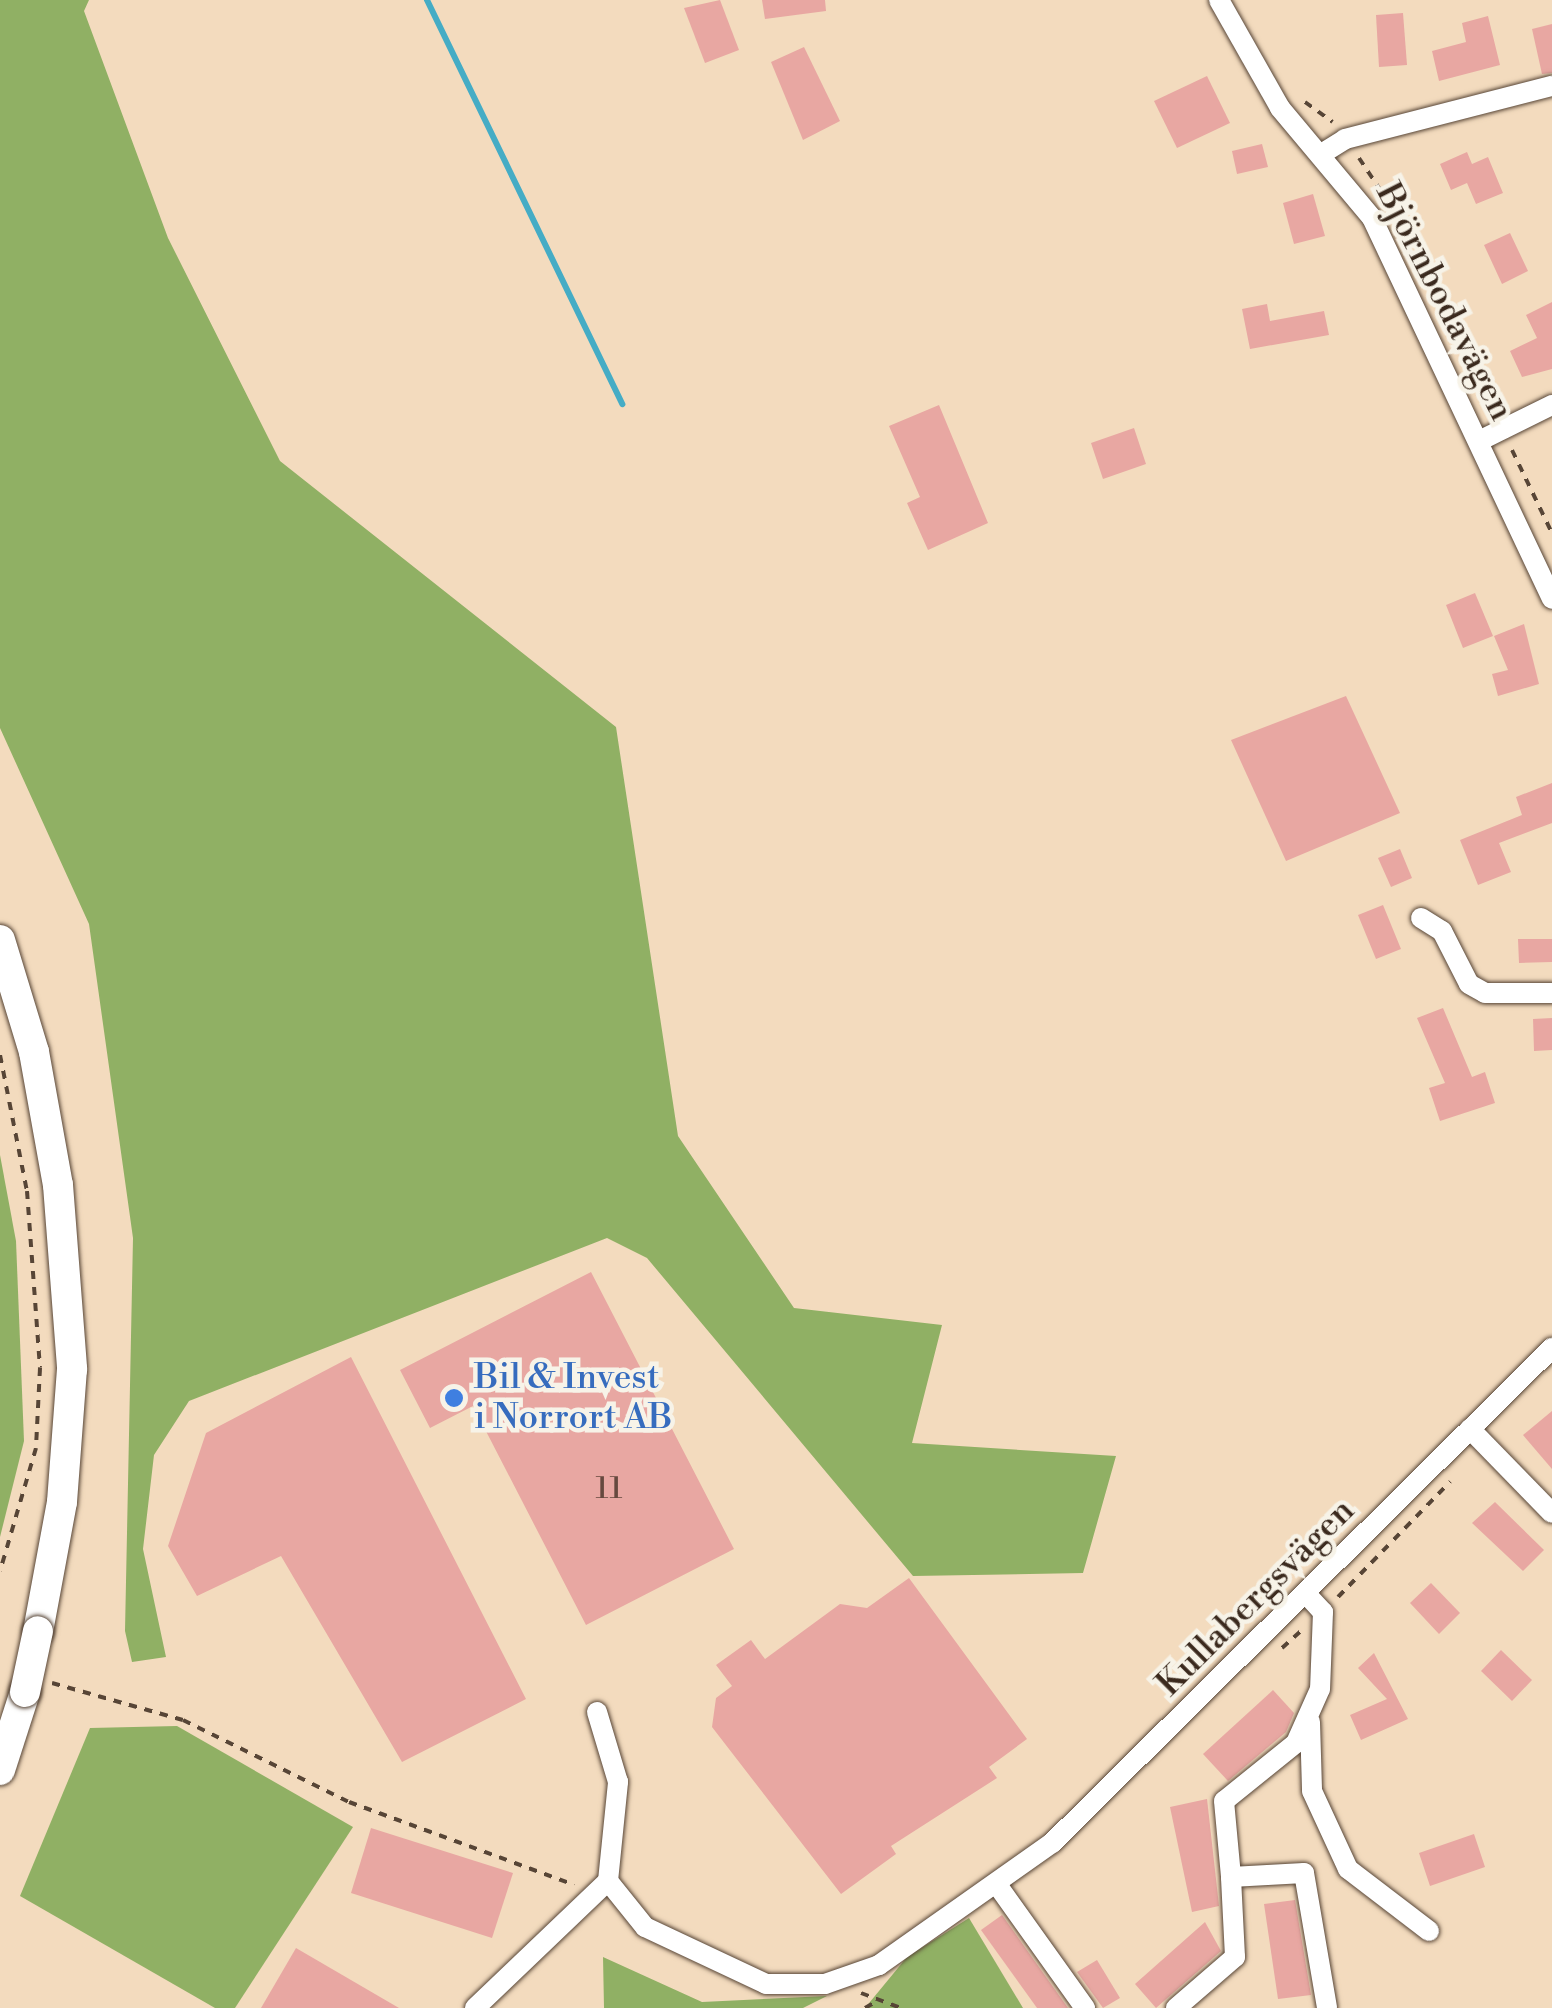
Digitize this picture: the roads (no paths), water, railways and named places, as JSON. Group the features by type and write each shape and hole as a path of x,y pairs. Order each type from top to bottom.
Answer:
{"street":[{"name":"Björnbodavägen","path":"1219,0 1280,108 1323,153 1372,218 1552,600"},
{"path":"1323,153 1345,139 1552,86"},
{"path":"1479,442 1552,405"},
{"path":"1421,918 1442,931 1469,984 1485,993 1552,992"},
{"path":"0,940 34,1052 70,1332 62,1502 28,1685 0,1770"},
{"name":"Kullabergsvägen","path":"603,1889 645,1927 766,1984 826,1984 879,1964 998,1886 1308,1596 1552,1348"},
{"path":"1470,1428 1552,1512"},
{"path":"1308,1596 1323,1612 1310,1710 1312,1791 1340,1856 1400,1916 1429,1932"},
{"path":"1176,2008 1234,1956 1224,1802 1296,1742 1310,1710"},
{"path":"475,2008 603,1889 618,1782 597,1712"},
{"path":"1231,1877 1304,1873 1326,2008"},
{"path":"998,1886 1086,2008"}],"waterway":[{"path":"427,0 622,404"}],"place":[{"name":"Bil & Invest i Norrort AB","path":"454,1398"}]}
